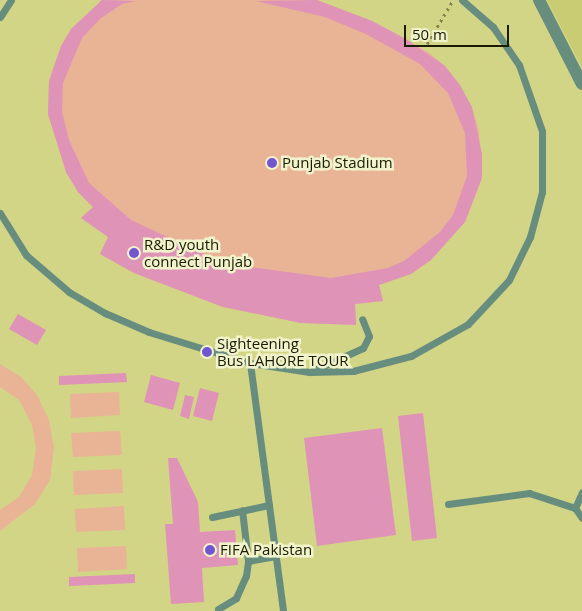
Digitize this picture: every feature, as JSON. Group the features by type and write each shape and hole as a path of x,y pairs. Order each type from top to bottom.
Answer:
{"street":[{"path":"539,0 582,84"}],"lane":[{"path":"0,17 11,0"},
{"path":"0,214 26,255 76,296 105,313 149,332 250,363 310,372 353,371 411,356 468,324 509,280 530,237 542,192 542,131 519,65 493,27 462,0"},
{"path":"310,372 363,348 369,336 362,319"},
{"path":"250,363 283,611"},
{"path":"575,508 582,492"},
{"path":"448,504 528,493 575,508 582,518"},
{"path":"212,517 269,505"},
{"path":"218,609 236,598 246,576 248,561 242,510"},
{"path":"248,561 276,556"}],"path":[{"path":"427,44 453,0"}],"shaded area":[{"name":"Punjab Stadium","path":"102,0 317,0 372,21 428,52 445,66 472,107 479,130 482,178 465,222 431,260 411,274 379,285 383,301 355,304 356,325 301,323 223,307 134,273 100,254 108,237 81,218 93,207 78,192 66,172 48,114 49,81 61,46 71,29"},
{"path":"547,0 582,0 582,67"},
{"path":"0,364 21,377 37,395 49,420 54,448 50,480 35,504 0,531 0,510 19,497 32,475 36,448 32,425 19,400 0,387"},
{"path":"119,392 120,415 71,418 70,394"},
{"path":"120,431 122,455 73,457 71,433"},
{"path":"122,469 123,493 74,495 73,471"},
{"path":"124,506 125,530 76,532 75,509"},
{"path":"126,546 127,569 78,572 77,548"}],"building":[{"path":"102,0 136,1 122,4 101,18 82,38 63,83 62,112 69,140 89,183 131,220 206,255 250,267 331,278 388,268 404,261 440,232 453,215 467,176 465,133 448,93 420,64 366,34 325,17 256,1 317,0 372,21 406,39 445,66 460,85 472,107 482,154 482,178 465,222 431,260 411,274 379,285 383,301 355,304 356,325 301,323 223,307 134,273 100,254 108,237 81,218 93,207 78,192 66,172 48,114 49,81 61,46 71,29"},
{"path":"18,314 46,330 37,345 9,329"},
{"path":"126,373 127,382 59,385 59,376"},
{"path":"151,375 180,383 173,410 144,402"},
{"path":"200,388 219,393 212,421 193,416"},
{"path":"185,395 194,397 189,419 180,416"},
{"path":"423,413 437,538 412,541 398,416"},
{"path":"382,428 396,535 317,546 304,438"},
{"path":"168,458 177,458 198,502 200,532 235,530 238,565 202,568 204,602 171,604 165,524 173,524"},
{"path":"135,574 135,583 69,586 69,577"}],"place":[{"name":"Punjab Stadium","path":"272,163"},
{"name":"R&D youth connect Punjab","path":"134,253"},
{"name":"Sighteening Bus LAHORE TOUR","path":"207,352"},
{"name":"FIFA Pakistan","path":"210,550"}]}
